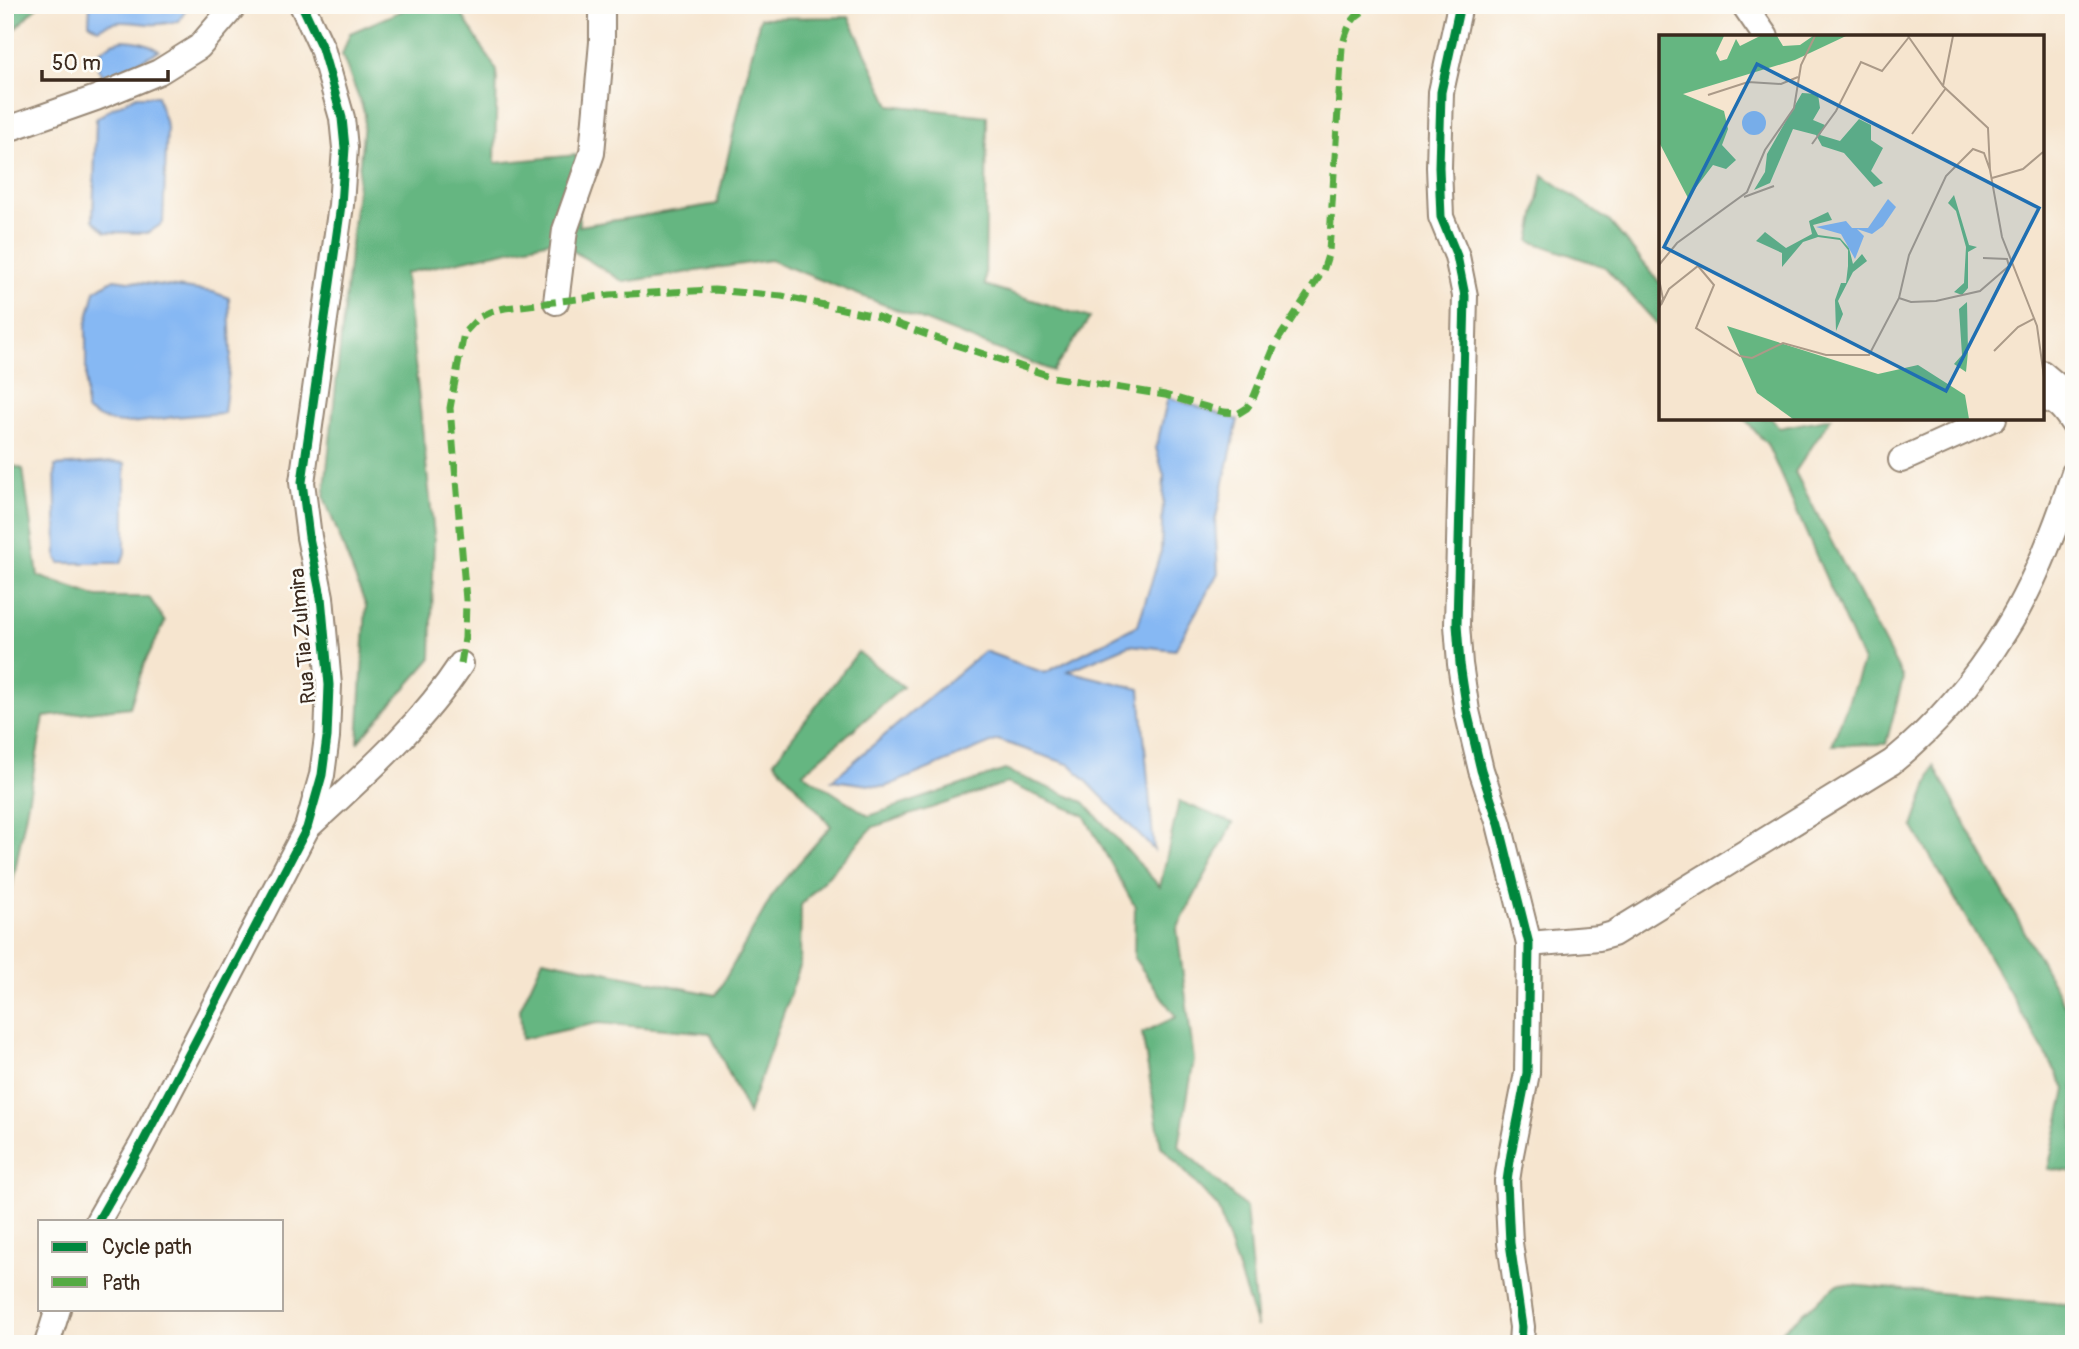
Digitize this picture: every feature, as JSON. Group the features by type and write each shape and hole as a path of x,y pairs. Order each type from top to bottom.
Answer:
{"street":[{"path":"5,130 96,98 159,72 199,47 235,5"},
{"name":"Rua Tia Zulmira","path":"99,1220 142,1144 307,828 322,775 329,684 321,597 302,482 341,205 345,148 342,118 322,48 302,5"},
{"path":"556,302 565,229 592,153 602,42 602,5"},
{"path":"1460,5 1441,92 1439,167 1441,217 1457,256 1465,296 1457,625 1460,664 1470,723 1529,944 1527,1073 1507,1181 1510,1242 1522,1327 1521,1344"},
{"path":"1744,5 1765,35"},
{"path":"2044,375 2074,400"},
{"path":"2044,399 2058,404 2074,425"},
{"path":"1901,460 1990,420"},
{"path":"1529,944 1599,939 1613,934 1892,762 1913,745 1960,692 2005,631 2022,601 2074,473"},
{"path":"307,828 401,740 443,692 461,664"},
{"path":"47,1344 58,1310"}],"green space":[{"path":"5,5 39,5 5,39"},
{"path":"415,5 456,5 497,71 495,163 576,155 579,226 717,204 760,18 849,17 890,105 987,116 985,285 1090,318 1053,371 770,260 624,282 555,240 405,273 434,535 431,659 358,742 366,606 324,497 365,114 342,55 350,33"},
{"path":"1543,175 1610,222 1659,282 1659,326 1605,267 1530,241"},
{"path":"1745,420 1773,420 1779,428 1830,420 1795,472 1903,678 1886,744 1832,745 1863,662 1767,444"},
{"path":"5,463 23,469 38,576 98,597 149,597 165,622 144,664 130,707 44,717 5,924"},
{"path":"858,652 903,687 803,773 869,816 1005,770 1084,802 1160,887 1179,801 1233,823 1177,929 1194,1060 1179,1146 1246,1208 1257,1327 1217,1206 1161,1146 1142,1033 1176,1017 1134,958 1135,907 1084,815 1007,783 873,827 801,905 800,966 748,1114 710,1033 598,1023 522,1039 520,1009 543,959 716,995 776,889 831,826 774,761"},
{"path":"1934,766 2074,1022 2074,1172 2048,1169 2066,1089 1913,827"},
{"path":"1838,1284 2074,1305 2074,1344 1766,1344"}],"water":[{"path":"90,5 189,5 179,21 157,24 117,22 98,29 89,23"},
{"path":"123,40 142,42 159,51 105,77 98,69 98,53 112,43"},
{"path":"137,96 157,96 167,127 163,223 148,233 106,232 93,220 96,119"},
{"path":"114,279 213,292 229,298 231,355 224,413 119,423 86,411 86,326 95,291"},
{"path":"1168,397 1238,420 1215,522 1218,573 1175,650 1129,645 1068,671 1140,689 1154,850 1071,765 998,740 885,787 832,780 984,651 1045,673 1138,625 1161,551 1164,476 1156,448"},
{"path":"125,463 125,553 121,563 60,563 57,558 55,466"}],"marked path":[{"path":"461,664 466,600 450,408 464,333 478,318 505,308 610,295 714,290 782,296 875,316 1053,377 1165,395 1224,412 1239,413 1252,401 1276,343 1323,271 1329,252 1342,47 1353,20 1377,5"},
{"path":"1434,5 1459,8"}],"cycle path":[{"path":"99,1220 142,1144 307,828 322,775 329,685 321,597 302,482 341,205 345,148 342,118 322,48 302,5"},
{"path":"1460,5 1441,92 1439,167 1441,217 1457,256 1465,296 1457,625 1467,711 1529,944 1527,1073 1507,1181 1510,1243 1522,1327 1521,1344"}]}
